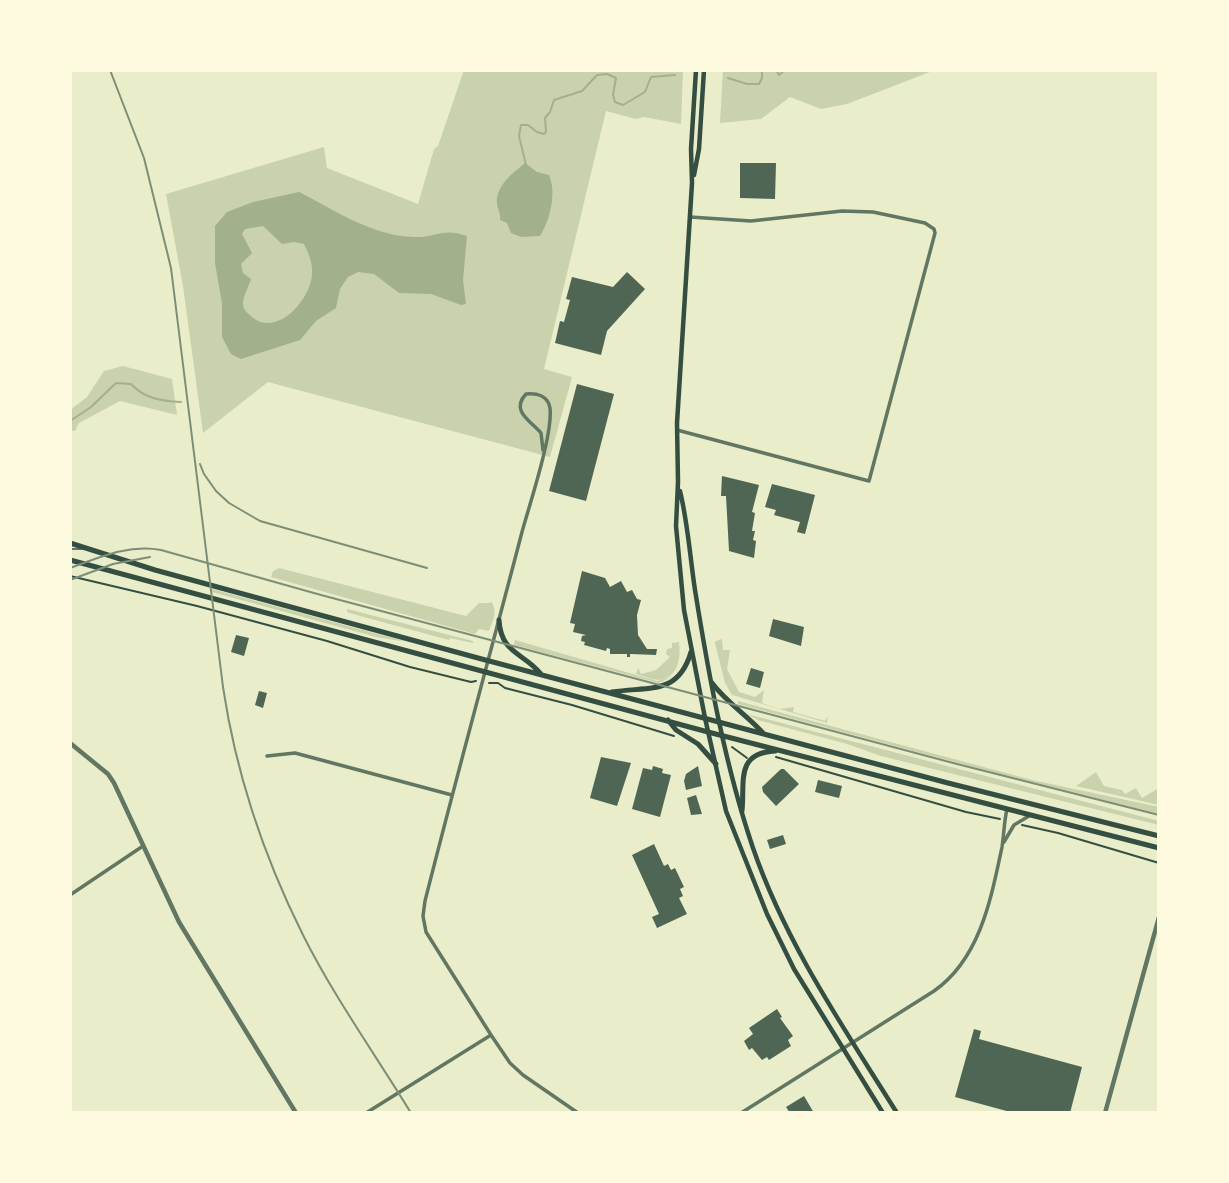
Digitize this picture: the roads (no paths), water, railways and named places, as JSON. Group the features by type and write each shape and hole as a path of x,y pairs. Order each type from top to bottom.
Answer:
{"main road":[{"path":"696,70 677,430 676,526 677,555 691,652 726,811 767,915 799,977 883,1113"},
{"path":"692,183 699,149 704,70"},
{"path":"678,482 687,520 690,554 720,722 741,811 758,861 779,914 799,953 897,1113"},
{"path":"70,543 155,570 488,661 1159,836"},
{"path":"70,560 723,736 1159,848"},
{"path":"499,620 504,643 531,662 541,674"},
{"path":"610,693 656,688 670,683 681,675 691,652"},
{"path":"712,683 727,701 752,720 763,733"},
{"path":"668,720 676,730 698,744 716,764"},
{"path":"741,811 744,774 749,760 760,752 781,750"},
{"path":"1007,809 1017,801"}],"street":[{"path":"677,430 869,481 934,238 934,229 925,223 873,212 842,211 751,221 690,217"},
{"path":"543,450 541,433 523,416 520,409 526,394 540,395 547,399 550,405 549,425 543,450 488,661 486,671 425,901 423,922 426,932 491,1035 516,1069 578,1113"},
{"path":"70,743 112,779 185,934 296,1113"},
{"path":"267,756 295,753 453,795"},
{"path":"741,1113 934,991 956,972 971,950 980,929 1003,844 1007,809"},
{"path":"1003,844 1014,825 1031,815"},
{"path":"70,895 143,846"},
{"path":"1105,1113 1159,917"},
{"path":"366,1113 491,1035"}],"lane":[{"path":"70,549 90,549"}],"waterway":[{"path":"728,78 747,84 759,84 762,70"},
{"path":"776,70 779,75 785,70"},
{"path":"526,165 519,136 521,125 528,125 544,134 545,118 554,100 582,91 597,75 607,74 616,78 613,95 615,102 623,105 645,92 651,77 675,75"},
{"path":"70,421 91,407 116,383 131,384 154,398 181,402"}],"tram line":[{"path":"70,568 126,550 161,550 957,764 1159,815"},
{"path":"70,580 113,564 150,557"}],"railway":[{"path":"110,70 144,158 171,268 223,687 244,783 276,876 303,935 341,1003 411,1113"},
{"path":"200,464 216,491 229,503 260,521 427,568"}]}
